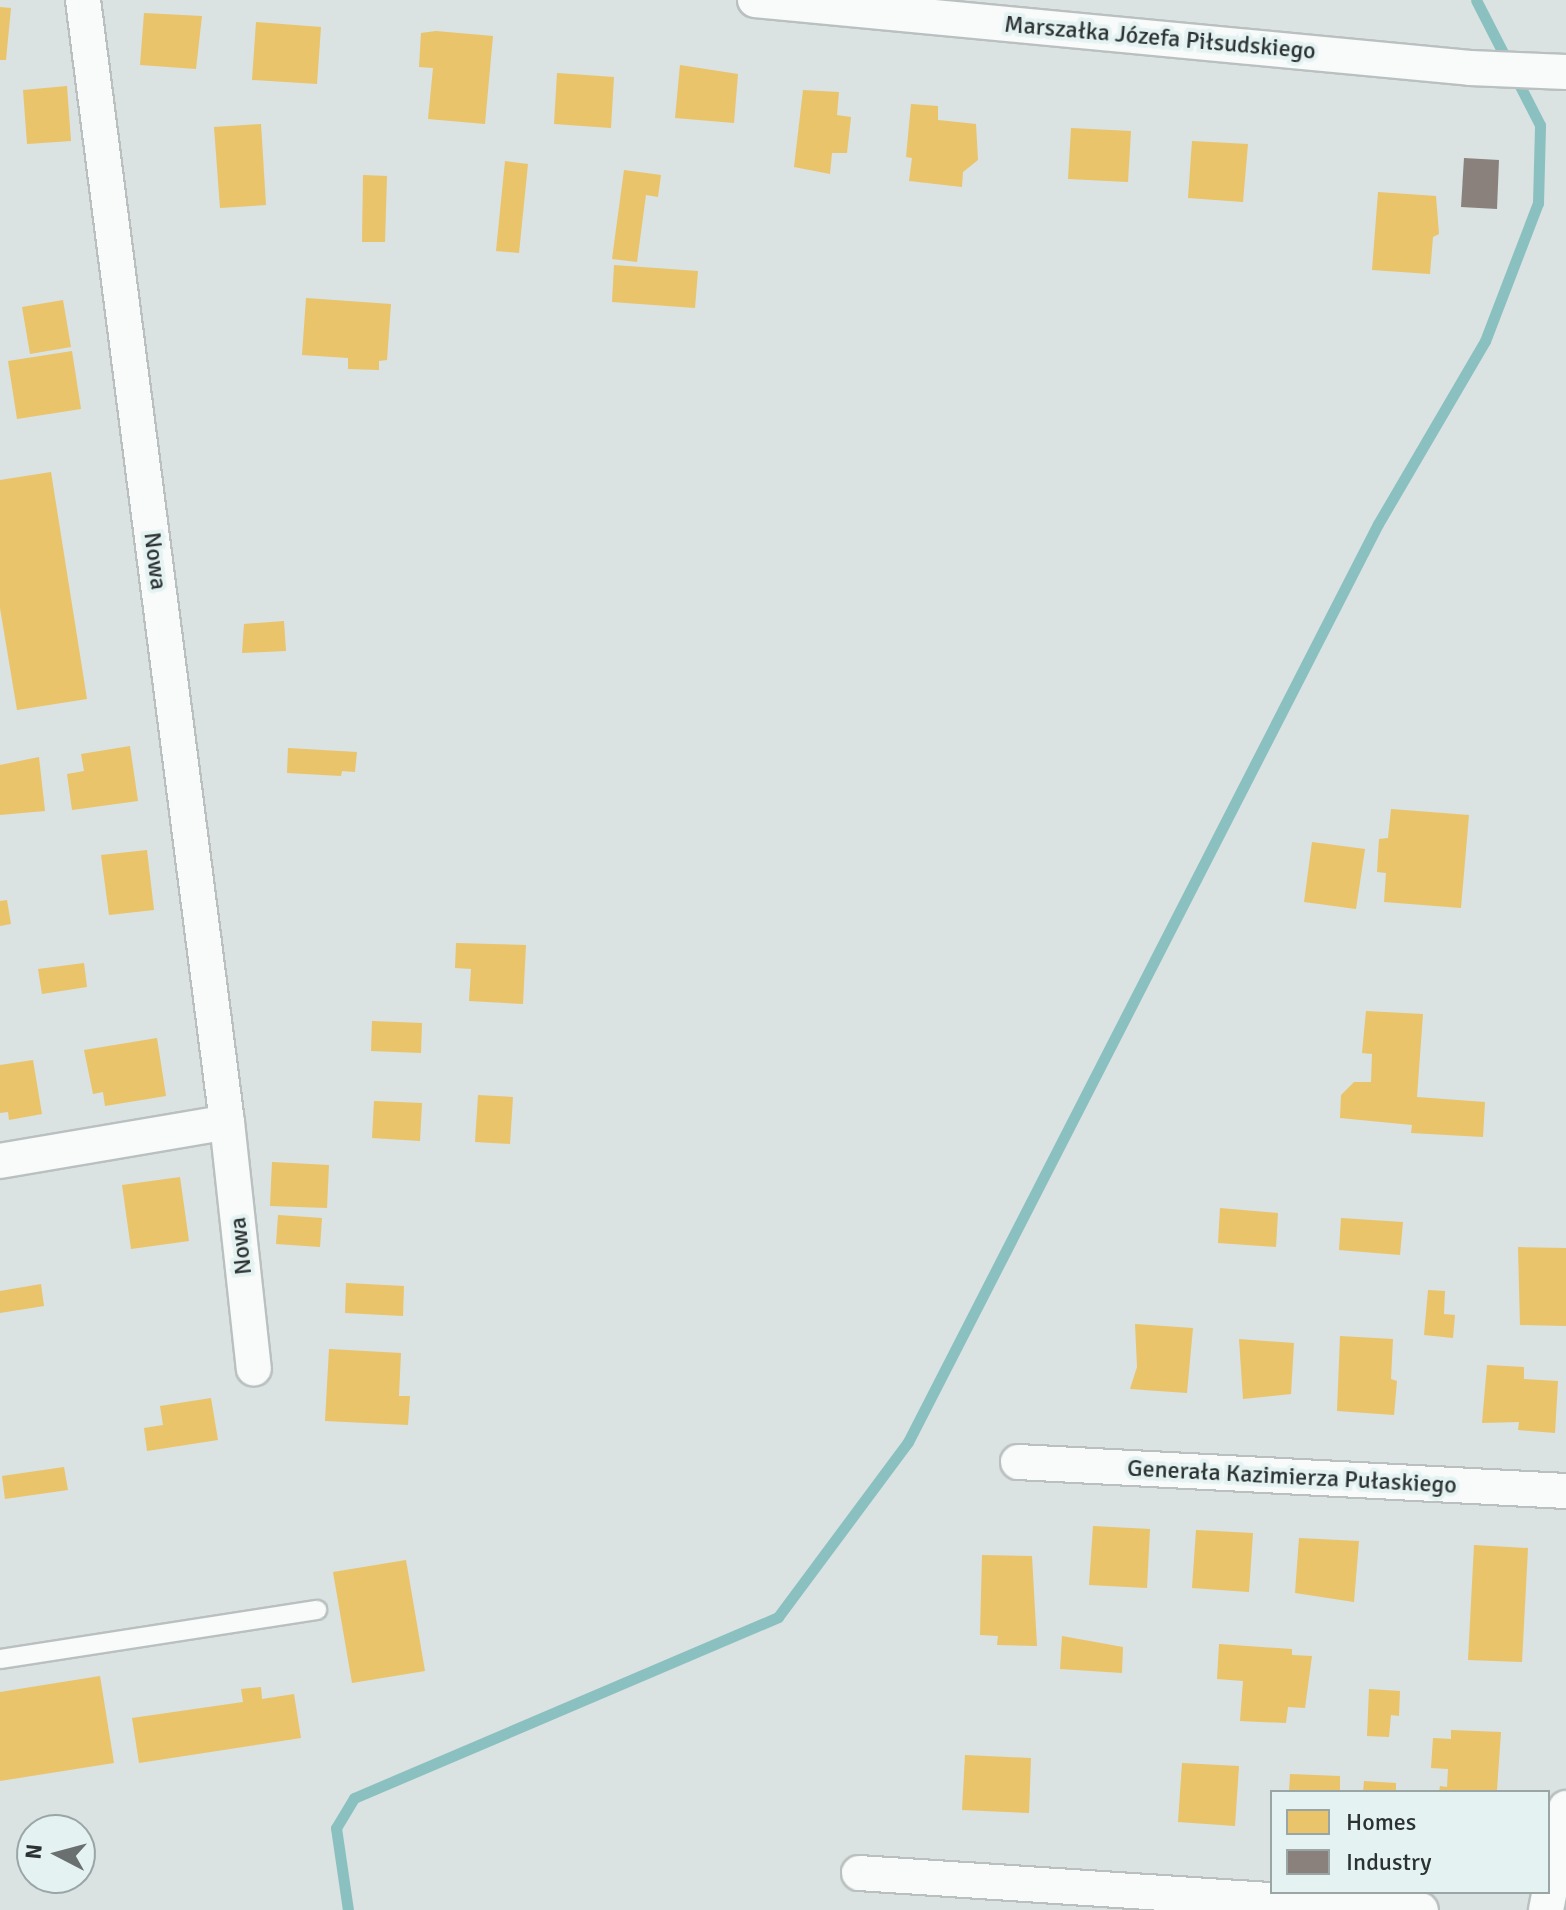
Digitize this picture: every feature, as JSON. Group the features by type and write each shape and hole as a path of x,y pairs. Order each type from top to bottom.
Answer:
{"street":[{"name":"Nowa","path":"83,0 227,1122 254,1369"},
{"name":"Marszałka Józefa Piłsudskiego","path":"755,0 1470,68 1565,72"},
{"path":"0,1161 227,1122"},
{"name":"Generała Kazimierza Pułaskiego","path":"1018,1462 1566,1491"},
{"path":"1550,1890 1566,1808"},
{"path":"859,1873 1421,1910"}],"lane":[{"path":"0,1659 317,1610"}],"building: Homes":[{"path":"0,7 11,8 6,60 0,60"},
{"path":"144,13 202,16 196,69 140,65"},
{"path":"256,22 321,27 317,84 252,80"},
{"path":"436,31 493,36 485,124 428,119 433,68 419,67 421,33"},
{"path":"680,65 738,74 734,123 675,118"},
{"path":"557,73 614,77 611,128 554,124"},
{"path":"67,86 71,141 27,144 23,90"},
{"path":"803,90 839,92 837,115 851,117 847,153 832,153 830,174 794,167"},
{"path":"911,104 938,106 938,120 976,124 978,160 963,172 962,187 909,181 912,158 906,157"},
{"path":"261,124 266,205 220,208 214,127"},
{"path":"1071,128 1131,131 1128,182 1068,179"},
{"path":"1192,141 1248,144 1243,202 1188,198"},
{"path":"505,161 528,164 519,253 496,251"},
{"path":"624,170 661,175 658,197 646,195 637,262 612,259"},
{"path":"363,175 387,176 385,242 362,242"},
{"path":"1378,192 1436,196 1439,234 1433,237 1430,274 1372,270"},
{"path":"614,265 698,271 695,308 612,302"},
{"path":"306,298 391,304 387,360 379,361 379,370 348,369 348,358 302,355"},
{"path":"63,300 71,347 30,354 22,307"},
{"path":"72,351 81,409 17,419 8,361"},
{"path":"51,472 87,699 17,710 0,608 0,480"},
{"path":"284,621 286,651 242,653 244,624"},
{"path":"130,746 138,801 72,810 67,774 84,771 81,754"},
{"path":"288,748 357,752 355,772 342,771 341,776 287,773"},
{"path":"39,757 45,811 0,815 0,765"},
{"path":"1391,809 1469,815 1461,908 1384,902 1386,873 1377,872 1379,839 1388,838"},
{"path":"1312,842 1365,849 1356,909 1304,902"},
{"path":"147,850 154,910 109,915 101,855"},
{"path":"7,900 11,924 0,926 0,901"},
{"path":"456,943 526,945 523,1004 469,1001 471,969 455,968"},
{"path":"84,963 87,987 42,994 38,969"},
{"path":"1366,1011 1423,1014 1417,1097 1485,1102 1483,1137 1411,1133 1412,1125 1340,1118 1341,1095 1354,1082 1371,1082 1372,1054 1362,1053"},
{"path":"372,1021 422,1023 421,1053 371,1051"},
{"path":"157,1038 166,1096 105,1106 103,1092 93,1094 84,1050"},
{"path":"33,1060 42,1114 9,1120 8,1112 0,1113 0,1065"},
{"path":"478,1095 513,1097 510,1144 475,1142"},
{"path":"374,1101 422,1103 420,1141 372,1138"},
{"path":"272,1162 329,1165 327,1208 270,1206"},
{"path":"180,1177 189,1241 131,1249 122,1185"},
{"path":"1220,1208 1278,1213 1276,1247 1218,1243"},
{"path":"278,1215 322,1218 320,1247 276,1244"},
{"path":"1341,1218 1403,1222 1400,1255 1339,1250"},
{"path":"1518,1247 1566,1248 1566,1326 1520,1325"},
{"path":"346,1283 404,1286 403,1316 345,1313"},
{"path":"41,1284 44,1306 0,1313 0,1291"},
{"path":"1428,1290 1445,1291 1444,1314 1455,1315 1453,1338 1424,1335"},
{"path":"1135,1324 1193,1328 1187,1393 1130,1389 1137,1367"},
{"path":"1340,1336 1393,1339 1391,1379 1397,1381 1394,1415 1337,1411"},
{"path":"1239,1339 1294,1343 1291,1394 1243,1399"},
{"path":"329,1349 401,1353 399,1396 410,1396 408,1425 325,1421"},
{"path":"1487,1365 1524,1367 1524,1379 1558,1381 1555,1433 1518,1430 1519,1422 1482,1423"},
{"path":"211,1398 218,1440 147,1451 144,1428 163,1425 160,1406"},
{"path":"64,1467 68,1490 5,1499 2,1476"},
{"path":"1093,1526 1150,1529 1147,1588 1089,1585"},
{"path":"1196,1530 1253,1533 1249,1592 1192,1588"},
{"path":"1299,1538 1359,1541 1354,1602 1295,1593"},
{"path":"1474,1545 1528,1548 1522,1662 1468,1660"},
{"path":"982,1555 1032,1556 1037,1646 997,1645 998,1636 980,1635"},
{"path":"406,1560 425,1671 352,1683 333,1572"},
{"path":"1062,1636 1123,1647 1122,1673 1060,1669"},
{"path":"1219,1644 1292,1649 1292,1655 1312,1656 1305,1708 1288,1707 1286,1723 1240,1721 1243,1681 1217,1679"},
{"path":"100,1676 114,1763 0,1781 0,1692"},
{"path":"261,1687 262,1699 294,1694 301,1738 139,1763 132,1718 243,1702 241,1689"},
{"path":"1369,1689 1400,1691 1399,1716 1391,1715 1389,1737 1367,1736"},
{"path":"1451,1730 1501,1732 1497,1790 1439,1790 1440,1786 1447,1787 1448,1769 1431,1768 1433,1738 1451,1739"},
{"path":"965,1755 1031,1758 1029,1813 962,1810"},
{"path":"1182,1763 1239,1766 1235,1826 1178,1822"},
{"path":"1290,1774 1340,1776 1340,1790 1289,1790"},
{"path":"1364,1781 1396,1783 1396,1790 1363,1790"}],"building: Industry":[{"path":"1464,158 1499,160 1497,209 1461,207"}],"waterway":[{"path":"348,1910 336,1828 354,1798 778,1617 908,1442 1378,524 1485,341 1538,203 1540,125 1476,0"}]}
